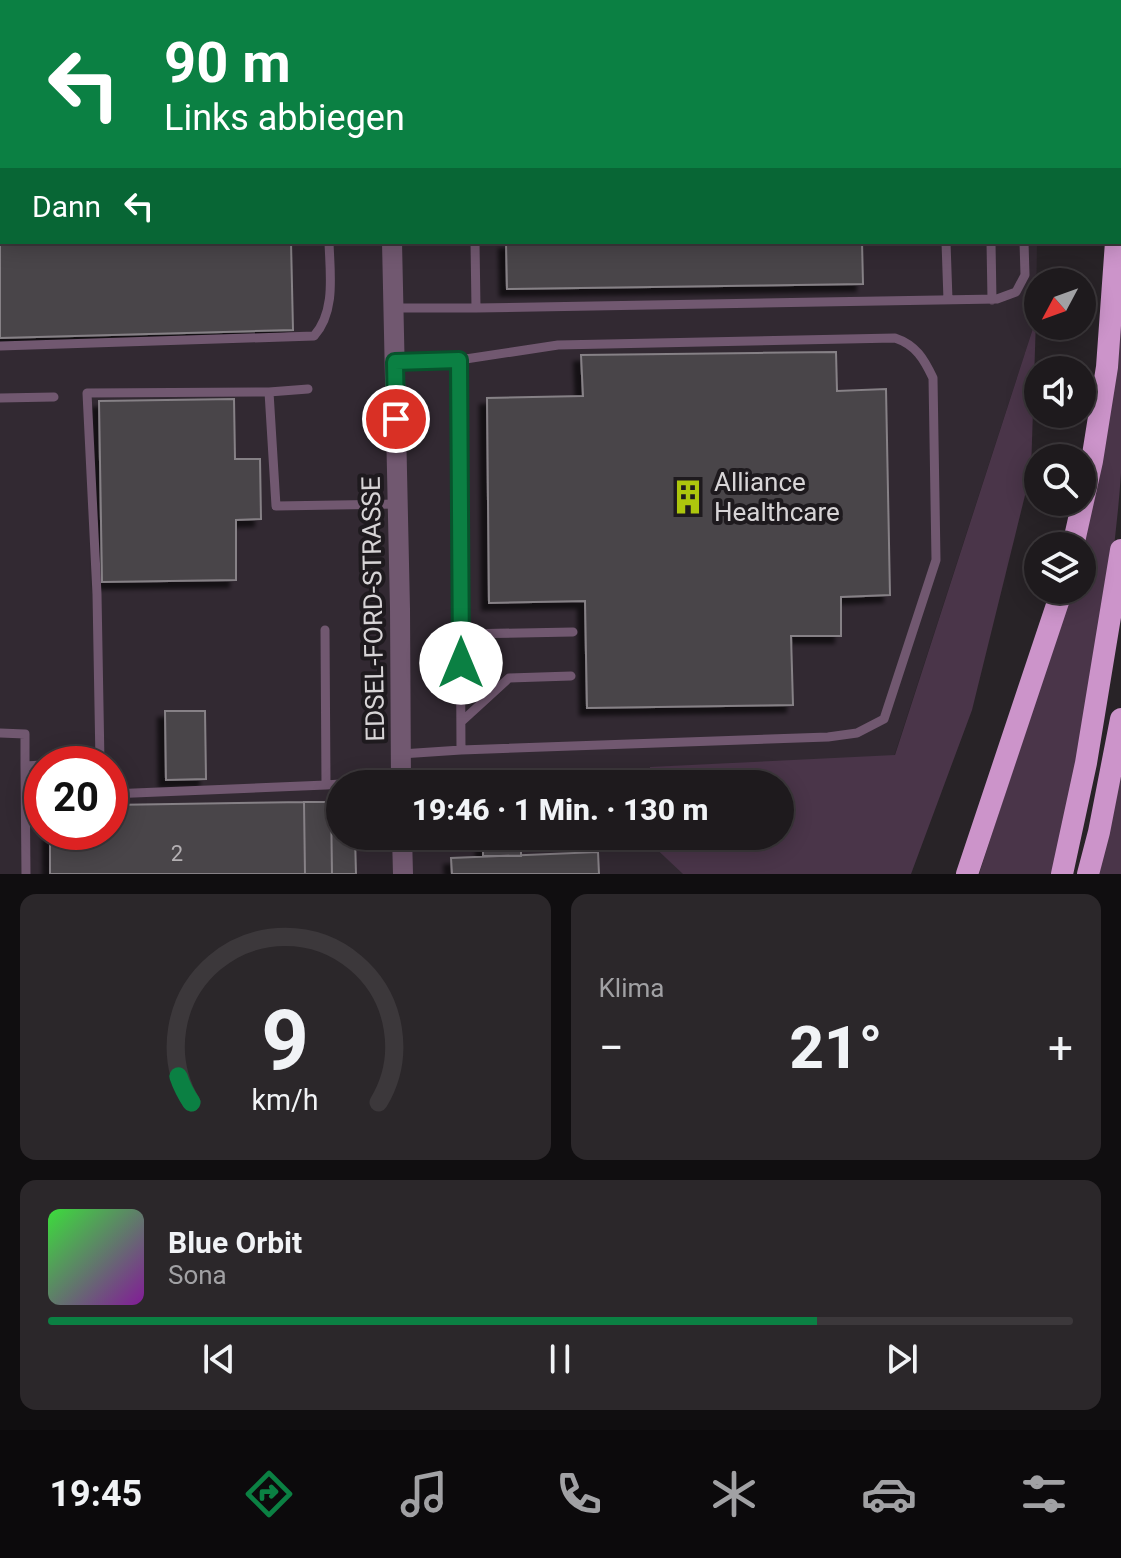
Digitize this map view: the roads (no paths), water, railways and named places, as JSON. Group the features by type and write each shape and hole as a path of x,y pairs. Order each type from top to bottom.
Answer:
{"highway":[{"path":"1076,532 1092,461 1107,367 1116,244"},
{"path":"1062,874 1086,763 1121,550"},
{"path":"967,874 1057,604"},
{"path":"1088,874 1121,719"}],"street":[{"name":"EDSEL-FORD-STRASSE","path":"392,244 401,770"},
{"path":"402,850 403,874"}],"lane":[{"path":"0,346 314,336 324,325 330,300 329,244"},
{"path":"475,244 476,308"},
{"path":"946,244 948,300"},
{"path":"991,244 992,300"},
{"path":"394,308 992,300 1016,292 1025,275 1024,244"},
{"path":"395,362 459,360 558,345 895,338 908,343 923,357 933,378 936,560 884,719 857,733 828,737 401,754"},
{"path":"459,360 461,750"},
{"path":"100,746 97,594 87,393 308,389"},
{"path":"269,392 276,506 398,504"},
{"path":"0,398 54,397"},
{"path":"128,793 326,785 325,630"},
{"path":"461,634 573,632"},
{"path":"461,722 509,678 571,676"},
{"path":"0,733 25,734 25,746"},
{"path":"26,850 26,874"}],"place":[{"name":"Alliance Healthcare","path":"688,497"}]}
